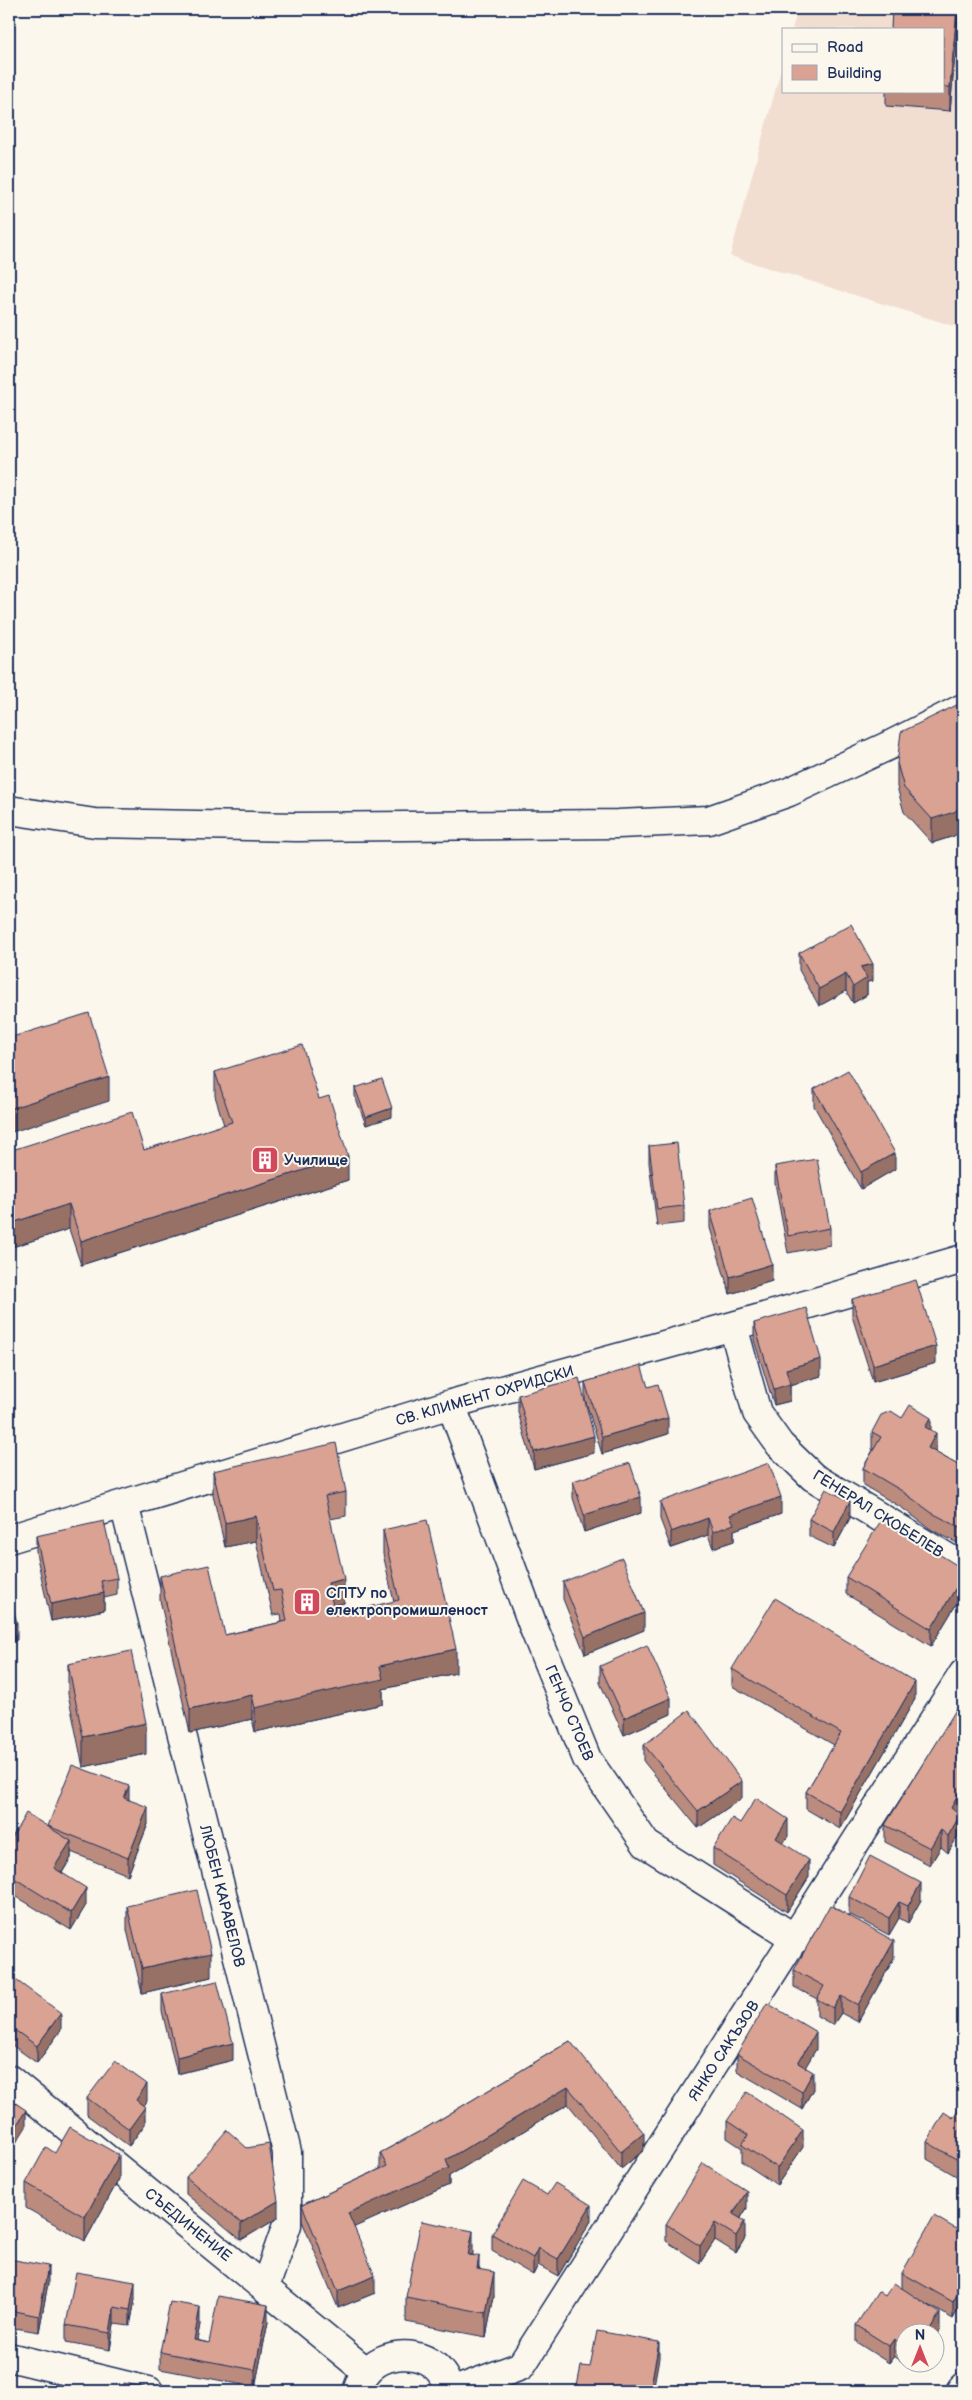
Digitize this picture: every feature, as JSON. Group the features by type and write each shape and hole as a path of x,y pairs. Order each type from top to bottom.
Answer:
{"street":[{"path":"9,810 94,823 286,827 618,824 709,820 789,792 890,745 963,708"},
{"name":"СВ. КЛИМЕНТ ОХРИДСКИ","path":"9,1539 451,1404 733,1326 963,1259"},
{"name":"ГЕНЕРАЛ СКОБЕЛЕВ","path":"733,1326 757,1413 780,1445 813,1477 963,1567"},
{"name":"ГЕНЧО СТОЕВ","path":"451,1404 532,1622 587,1758 646,1844 796,1939"},
{"name":"ЛЮБЕН КАРАВЕЛОВ","path":"124,1504 286,2152 287,2225 265,2287"},
{"name":"ЯНКО САКЪЗОВ","path":"452,2391 521,2366 796,1939 963,1674"},
{"name":"СЪЕДИНЕНИЕ","path":"9,2079 265,2287 362,2382"},
{"path":"362,2382 381,2360 403,2354 424,2359 442,2373 452,2391"},
{"path":"9,2357 149,2391"},
{"path":"960,2391 963,2386"}],"shaded area":[{"path":"798,9 963,9 963,329 730,256 782,66 782,92 944,92 944,28 792,28"}],"building":[{"path":"892,9 957,9 950,87 944,87 944,28 891,28"},
{"path":"963,702 963,805 954,812 932,819 904,788 897,763 901,732"},
{"path":"851,924 873,964 861,967 867,978 853,987 846,974 819,989 799,953"},
{"path":"89,1013 109,1077 9,1109 9,1038"},
{"name":"Училище","path":"302,1045 319,1099 329,1096 348,1156 81,1241 69,1204 9,1224 9,1151 132,1112 144,1150 232,1122 215,1072"},
{"path":"848,1070 895,1153 861,1172 814,1089"},
{"path":"382,1079 392,1108 366,1117 355,1088"},
{"path":"677,1143 684,1206 657,1209 649,1146"},
{"path":"817,1159 830,1228 788,1236 775,1166"},
{"path":"752,1198 772,1264 730,1277 710,1211"},
{"path":"916,1280 936,1346 873,1365 852,1299"},
{"path":"806,1308 821,1359 786,1369 790,1384 774,1389 754,1323"},
{"path":"641,1365 648,1387 658,1384 668,1418 602,1437 585,1382"},
{"path":"579,1378 594,1436 534,1452 518,1395"},
{"path":"910,1405 931,1418 925,1427 936,1433 928,1448 958,1465 963,1455 963,1529 932,1513 902,1491 863,1468 881,1437 872,1432 881,1415 891,1411 902,1418"},
{"name":"СПТУ по електропромишленост","path":"336,1443 346,1492 325,1496 344,1579 328,1583 335,1615 399,1600 383,1530 427,1520 456,1649 380,1666 383,1679 255,1708 252,1695 190,1709 160,1576 209,1565 225,1635 287,1621 281,1590 273,1591 256,1516 225,1523 213,1471"},
{"path":"630,1463 641,1497 584,1515 573,1481"},
{"path":"769,1463 781,1497 730,1515 734,1524 713,1532 708,1518 671,1532 660,1502"},
{"path":"826,1489 850,1501 834,1532 809,1519"},
{"path":"882,1519 963,1569 963,1576 931,1629 846,1577"},
{"path":"104,1521 117,1578 101,1581 104,1593 51,1604 36,1536"},
{"path":"622,1558 644,1613 585,1637 563,1582"},
{"path":"9,1591 17,1623 9,1625"},
{"path":"775,1598 915,1682 840,1812 806,1792 841,1733 732,1669"},
{"path":"647,1645 671,1698 624,1718 600,1666"},
{"path":"131,1651 146,1723 83,1737 68,1664"},
{"path":"963,1699 963,1786 951,1808 960,1815 948,1836 941,1830 930,1848 885,1825"},
{"path":"689,1710 742,1781 698,1811 644,1745"},
{"path":"72,1765 129,1786 124,1798 148,1807 128,1858 48,1826"},
{"path":"756,1798 788,1819 776,1838 809,1860 787,1895 713,1848 732,1818 740,1823"},
{"path":"26,1813 71,1841 54,1868 86,1888 71,1913 9,1875 9,1843"},
{"path":"870,1856 921,1883 908,1906 899,1902 889,1918 849,1897"},
{"path":"197,1890 211,1953 142,1968 127,1906"},
{"path":"830,1905 894,1941 858,2005 841,1996 833,2008 817,1999 824,1986 794,1970"},
{"path":"9,1975 61,2013 37,2046 9,2026"},
{"path":"217,1981 233,2043 177,2057 162,1994"},
{"path":"767,2003 816,2032 798,2063 813,2072 802,2092 737,2054"},
{"path":"570,2041 644,2133 621,2152 568,2087 446,2160 449,2168 348,2213 375,2276 338,2291 302,2205 387,2166 380,2153 426,2128"},
{"path":"115,2061 147,2084 136,2100 145,2107 129,2129 87,2098"},
{"path":"747,2092 803,2130 777,2168 742,2145 748,2135 727,2121"},
{"path":"9,2099 26,2110 9,2138"},
{"path":"963,2101 963,2163 927,2142 944,2112 953,2118"},
{"path":"70,2127 119,2155 85,2217 26,2183 46,2147 55,2153"},
{"path":"227,2130 247,2148 269,2144 278,2201 241,2223 186,2177"},
{"path":"703,2163 747,2191 733,2214 745,2221 736,2236 715,2223 700,2246 666,2224"},
{"path":"523,2181 547,2195 555,2183 591,2205 558,2259 538,2248 533,2258 492,2234"},
{"path":"934,2216 963,2233 963,2283 953,2302 902,2273"},
{"path":"421,2221 473,2231 468,2255 479,2256 477,2269 494,2272 486,2313 406,2297"},
{"path":"9,2259 48,2266 39,2316 9,2310"},
{"path":"76,2272 135,2282 130,2310 114,2307 110,2333 66,2325"},
{"path":"894,2283 940,2313 934,2322 894,2322 894,2339 889,2346 856,2325 878,2291 885,2296"},
{"path":"218,2296 268,2305 255,2370 160,2352 170,2302 200,2307 194,2340 209,2343"},
{"path":"597,2331 659,2342 650,2391 576,2391 581,2366 590,2367"},
{"path":"124,2383 164,2391 123,2391"}],"place":[{"name":"Училище","path":"265,1160"},
{"name":"СПТУ по електропромишленост","path":"307,1602"}]}
